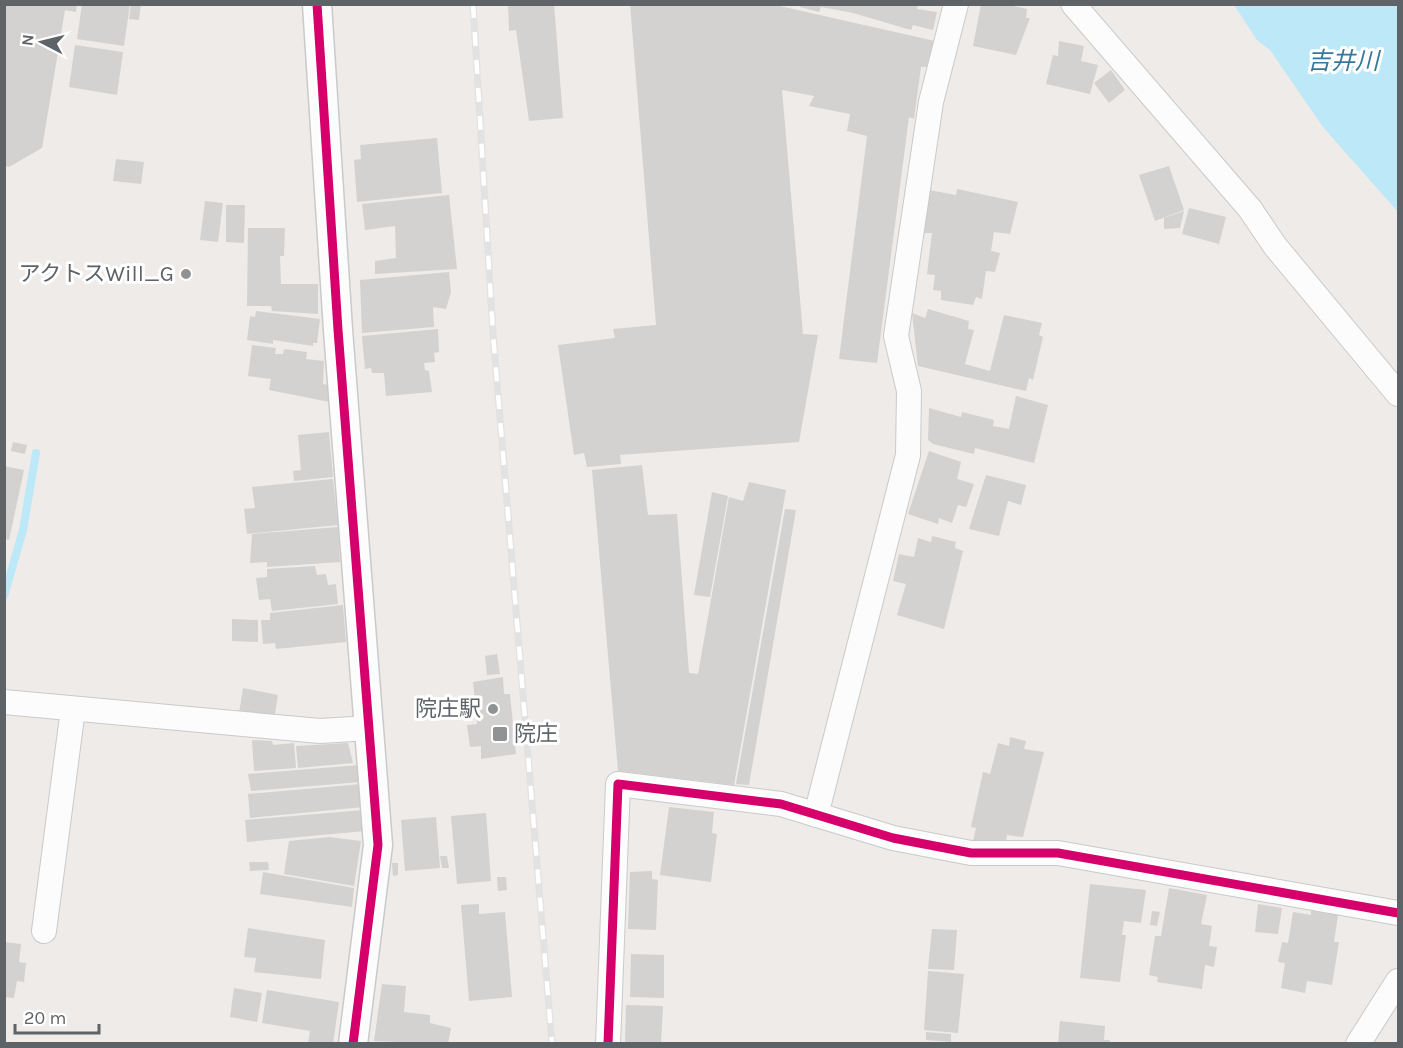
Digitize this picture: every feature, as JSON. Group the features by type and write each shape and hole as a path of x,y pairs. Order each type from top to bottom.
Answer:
{"street":[{"path":"317,4 338,330 378,845 353,1044"},
{"path":"816,815 908,455 909,392 896,336 931,102 956,4"},
{"path":"1073,4 1250,208 1275,246 1398,394"},
{"path":"4,702 320,731 369,728"},
{"path":"44,932 74,709"},
{"path":"608,1044 618,784 781,804 893,838 971,854 1058,853 1398,913"},
{"path":"1358,1044 1398,981"}],"water":[{"name":"吉井川","path":"1234,5 1398,5 1398,212 1323,127 1270,50 1257,40"}],"building":[{"path":"4,4 77,4 76,12 65,10 42,148 9,167 4,166"},
{"path":"82,4 130,4 124,46 77,39"},
{"path":"131,4 141,4 139,20 129,19"},
{"path":"508,4 554,4 563,118 529,121 516,30 509,31"},
{"path":"630,4 771,4 935,41 930,67 921,67 914,119 909,117 877,363 839,359 867,136 847,131 850,114 809,106 814,96 782,90 803,334 818,335 799,442 620,455 621,464 587,467 584,453 574,455 558,345 615,338 613,329 656,325"},
{"path":"800,4 918,4 917,9 937,12 933,30 913,25 911,30 853,13 821,7 819,12 800,7"},
{"path":"981,4 1005,4 1027,9 1026,18 1030,18 1016,55 973,46"},
{"path":"1059,41 1084,46 1081,61 1098,65 1090,94 1046,84 1053,55 1058,56"},
{"path":"75,45 123,52 117,95 69,87"},
{"path":"1111,70 1125,90 1109,103 1094,83"},
{"path":"437,138 442,193 357,202 354,160 361,159 360,145"},
{"path":"116,159 144,162 141,184 113,181"},
{"path":"1169,166 1184,210 1155,221 1139,175"},
{"path":"957,189 1018,202 1010,234 994,232 991,251 1000,253 995,272 986,271 982,299 976,297 973,305 941,300 941,291 933,290 935,275 927,274 932,233 924,233 929,190 956,195"},
{"path":"449,195 457,269 375,274 375,261 396,258 395,226 365,230 362,204"},
{"path":"205,201 223,203 218,242 200,240"},
{"path":"226,205 245,205 244,243 226,242"},
{"path":"1189,208 1226,217 1219,244 1182,234"},
{"path":"1184,211 1180,228 1164,229 1164,218"},
{"path":"248,228 285,228 284,256 280,256 281,284 318,284 318,314 272,311 271,306 247,306"},
{"path":"449,272 451,292 446,309 433,307 434,327 362,333 360,280"},
{"path":"928,309 969,321 968,329 974,330 965,364 990,371 1004,315 1042,323 1039,335 1043,337 1033,380 1029,378 1026,391 918,366 912,313 925,318"},
{"path":"256,311 320,319 317,343 313,343 313,346 273,340 273,344 247,340 250,316 255,317"},
{"path":"438,329 439,352 434,353 435,362 424,363 425,370 429,371 432,392 386,396 384,373 372,373 371,368 365,369 362,336"},
{"path":"252,345 276,348 275,354 283,354 284,349 307,352 306,359 324,361 323,384 328,385 330,402 269,390 271,379 248,376"},
{"path":"1016,396 1048,405 1034,463 975,448 974,454 933,444 928,440 929,408 961,417 962,412 994,420 993,426 1009,429"},
{"path":"329,432 333,477 294,481 293,471 301,470 298,435"},
{"path":"13,442 27,445 25,454 11,451"},
{"path":"929,451 961,462 957,479 974,484 966,507 958,505 952,523 939,518 938,524 908,514"},
{"path":"642,465 648,515 677,514 689,673 698,674 729,497 743,501 749,482 786,490 734,785 618,771 592,470"},
{"path":"4,466 24,470 9,540 4,539"},
{"path":"986,475 1026,485 1021,505 1008,501 999,536 969,529"},
{"path":"333,479 338,525 247,534 244,509 255,508 252,487"},
{"path":"712,492 728,496 710,597 694,595"},
{"path":"785,509 796,510 749,785 736,784"},
{"path":"338,527 340,562 267,567 267,562 250,563 252,534"},
{"path":"932,536 956,542 955,548 963,551 944,629 897,615 906,584 893,581 899,554 914,557 918,538 931,542"},
{"path":"315,566 317,575 326,574 328,585 336,584 338,604 272,611 270,599 259,600 256,578 267,577 267,569"},
{"path":"343,605 346,642 276,649 275,643 263,644 261,620 270,620 270,613"},
{"path":"232,619 258,620 258,642 232,641"},
{"path":"497,654 500,674 487,675 485,656"},
{"name":"院庄駅","path":"503,677 504,694 510,694 516,754 481,759 481,746 470,747 467,725 477,724 473,682"},
{"path":"243,688 278,695 274,720 239,713"},
{"path":"1010,737 1026,741 1024,749 1044,752 1023,837 1007,835 1006,843 973,841 976,828 971,827 983,772 990,774 998,743 1009,746"},
{"path":"252,740 272,741 273,745 294,743 296,768 254,771"},
{"path":"348,743 353,763 298,768 296,746"},
{"path":"360,765 361,782 251,791 248,774"},
{"path":"362,784 364,807 250,818 248,794"},
{"path":"669,807 714,812 712,833 717,834 711,882 660,875"},
{"path":"364,810 365,831 247,842 245,820"},
{"path":"486,813 491,881 457,884 451,816"},
{"path":"436,817 440,868 405,871 401,820"},
{"path":"329,837 361,841 354,886 284,874 289,841"},
{"path":"440,856 447,856 449,868 442,868"},
{"path":"249,862 268,862 269,870 250,871"},
{"path":"392,863 398,863 398,875 393,876"},
{"path":"652,871 652,879 658,880 656,930 628,929 630,872"},
{"path":"263,872 354,888 352,907 260,894"},
{"path":"497,877 506,877 507,890 498,891"},
{"path":"1090,884 1146,890 1141,923 1124,921 1122,935 1126,935 1120,982 1080,978"},
{"path":"1169,888 1207,895 1201,924 1212,926 1209,946 1217,947 1214,967 1205,965 1202,989 1157,982 1158,977 1149,975 1155,936 1161,936"},
{"path":"479,904 479,914 505,912 512,997 469,1001 461,905"},
{"path":"1258,904 1282,908 1278,934 1255,932"},
{"path":"1311,910 1338,915 1334,942 1339,942 1332,985 1307,981 1305,993 1281,988 1285,963 1278,962 1282,942 1288,943 1293,912 1311,915"},
{"path":"1152,911 1160,912 1157,926 1150,925"},
{"path":"248,928 325,940 321,979 254,972 256,958 244,957"},
{"path":"932,929 957,930 954,970 928,969"},
{"path":"4,942 21,944 19,962 26,963 24,982 17,981 14,998 4,997"},
{"path":"631,954 664,955 664,998 630,997"},
{"path":"928,971 964,974 958,1033 924,1030"},
{"path":"382,984 406,986 404,1012 430,1015 430,1023 451,1028 448,1044 374,1041"},
{"path":"234,988 262,993 257,1022 230,1017"},
{"path":"267,990 339,1002 333,1044 308,1044 310,1031 262,1023"},
{"path":"626,1005 663,1006 661,1044 625,1044"},
{"path":"1060,1021 1105,1026 1104,1040 1110,1040 1109,1044 1058,1044"},
{"path":"926,1032 951,1034 951,1042 926,1040"}],"waterway":[{"path":"4,596 23,530 36,453"}],"railway":[{"path":"473,4 493,334 552,1044"}],"cycle path":[{"path":"317,4 338,330 378,845 353,1044"},
{"path":"608,1044 618,784 781,804 893,838 971,853 1058,853 1398,913"}],"place":[{"name":"アクトスWill_G","path":"186,274"},
{"name":"院庄駅","path":"493,709"},
{"name":"院庄","path":"500,734"}]}
